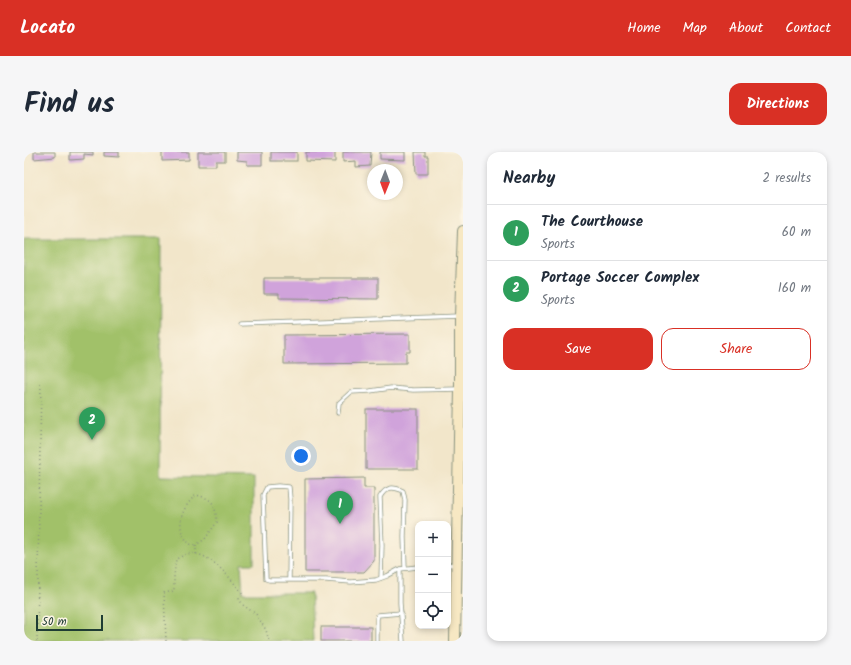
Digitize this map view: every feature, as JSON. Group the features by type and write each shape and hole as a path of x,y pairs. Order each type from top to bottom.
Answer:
{"main road":[{"path":"455,641 452,564 460,389 460,316 463,231"}],"lane":[{"path":"239,324 460,316"},
{"path":"338,413 339,403 351,392 391,388 413,390 460,389"},
{"path":"289,580 289,487 267,487 264,495 266,579 269,580 289,580 326,580 351,582 376,580 400,569 415,567"},
{"path":"381,578 382,545 380,498 384,490 390,488 403,491 405,500 405,568"},
{"path":"400,569 403,641"},
{"path":"377,641 378,615 401,613"}],"path":[{"path":"37,641 41,381"},
{"path":"196,495 207,497 216,507 217,522 204,539 196,545 189,544 182,534 181,521 183,511 188,502 196,495"},
{"path":"196,545 196,554"},
{"path":"166,641 164,593 174,591 176,560 188,554 199,554 213,562 225,572 243,594 240,599 243,605 256,614 266,630 269,641"}],"green space":[{"path":"24,239 161,239 160,476 254,478 254,564 241,564 243,593 311,593 313,641 24,641"}],"building":[{"path":"34,152 55,152 55,157 34,159"},
{"path":"70,152 93,152 93,155 84,154 84,159 70,160"},
{"path":"104,152 119,152 119,157 104,156"},
{"path":"162,152 189,152 189,160 162,161"},
{"path":"198,152 225,152 225,161 216,161 216,166 198,166"},
{"path":"237,152 262,152 262,165 247,165 247,161 237,160"},
{"path":"271,152 297,152 297,161 271,161"},
{"path":"306,152 335,152 335,162 306,161"},
{"path":"343,152 371,152 370,164 367,164 367,166 356,167 356,161 343,162"},
{"path":"380,152 405,152 405,160 380,159"},
{"path":"415,152 425,152 425,156 428,156 428,174 416,174"},
{"path":"264,278 378,278 378,299 279,298 279,294 264,294"},
{"path":"410,334 410,352 406,352 406,363 284,364 284,335"},
{"path":"366,409 418,409 418,469 366,469"},
{"path":"364,478 364,488 374,488 374,561 364,572 305,572 305,479"},
{"path":"321,627 371,627 371,641 321,641"}],"place":[{"name":"Portage Soccer Complex","path":"92,440"},
{"name":"The Courthouse","path":"340,524"}]}
